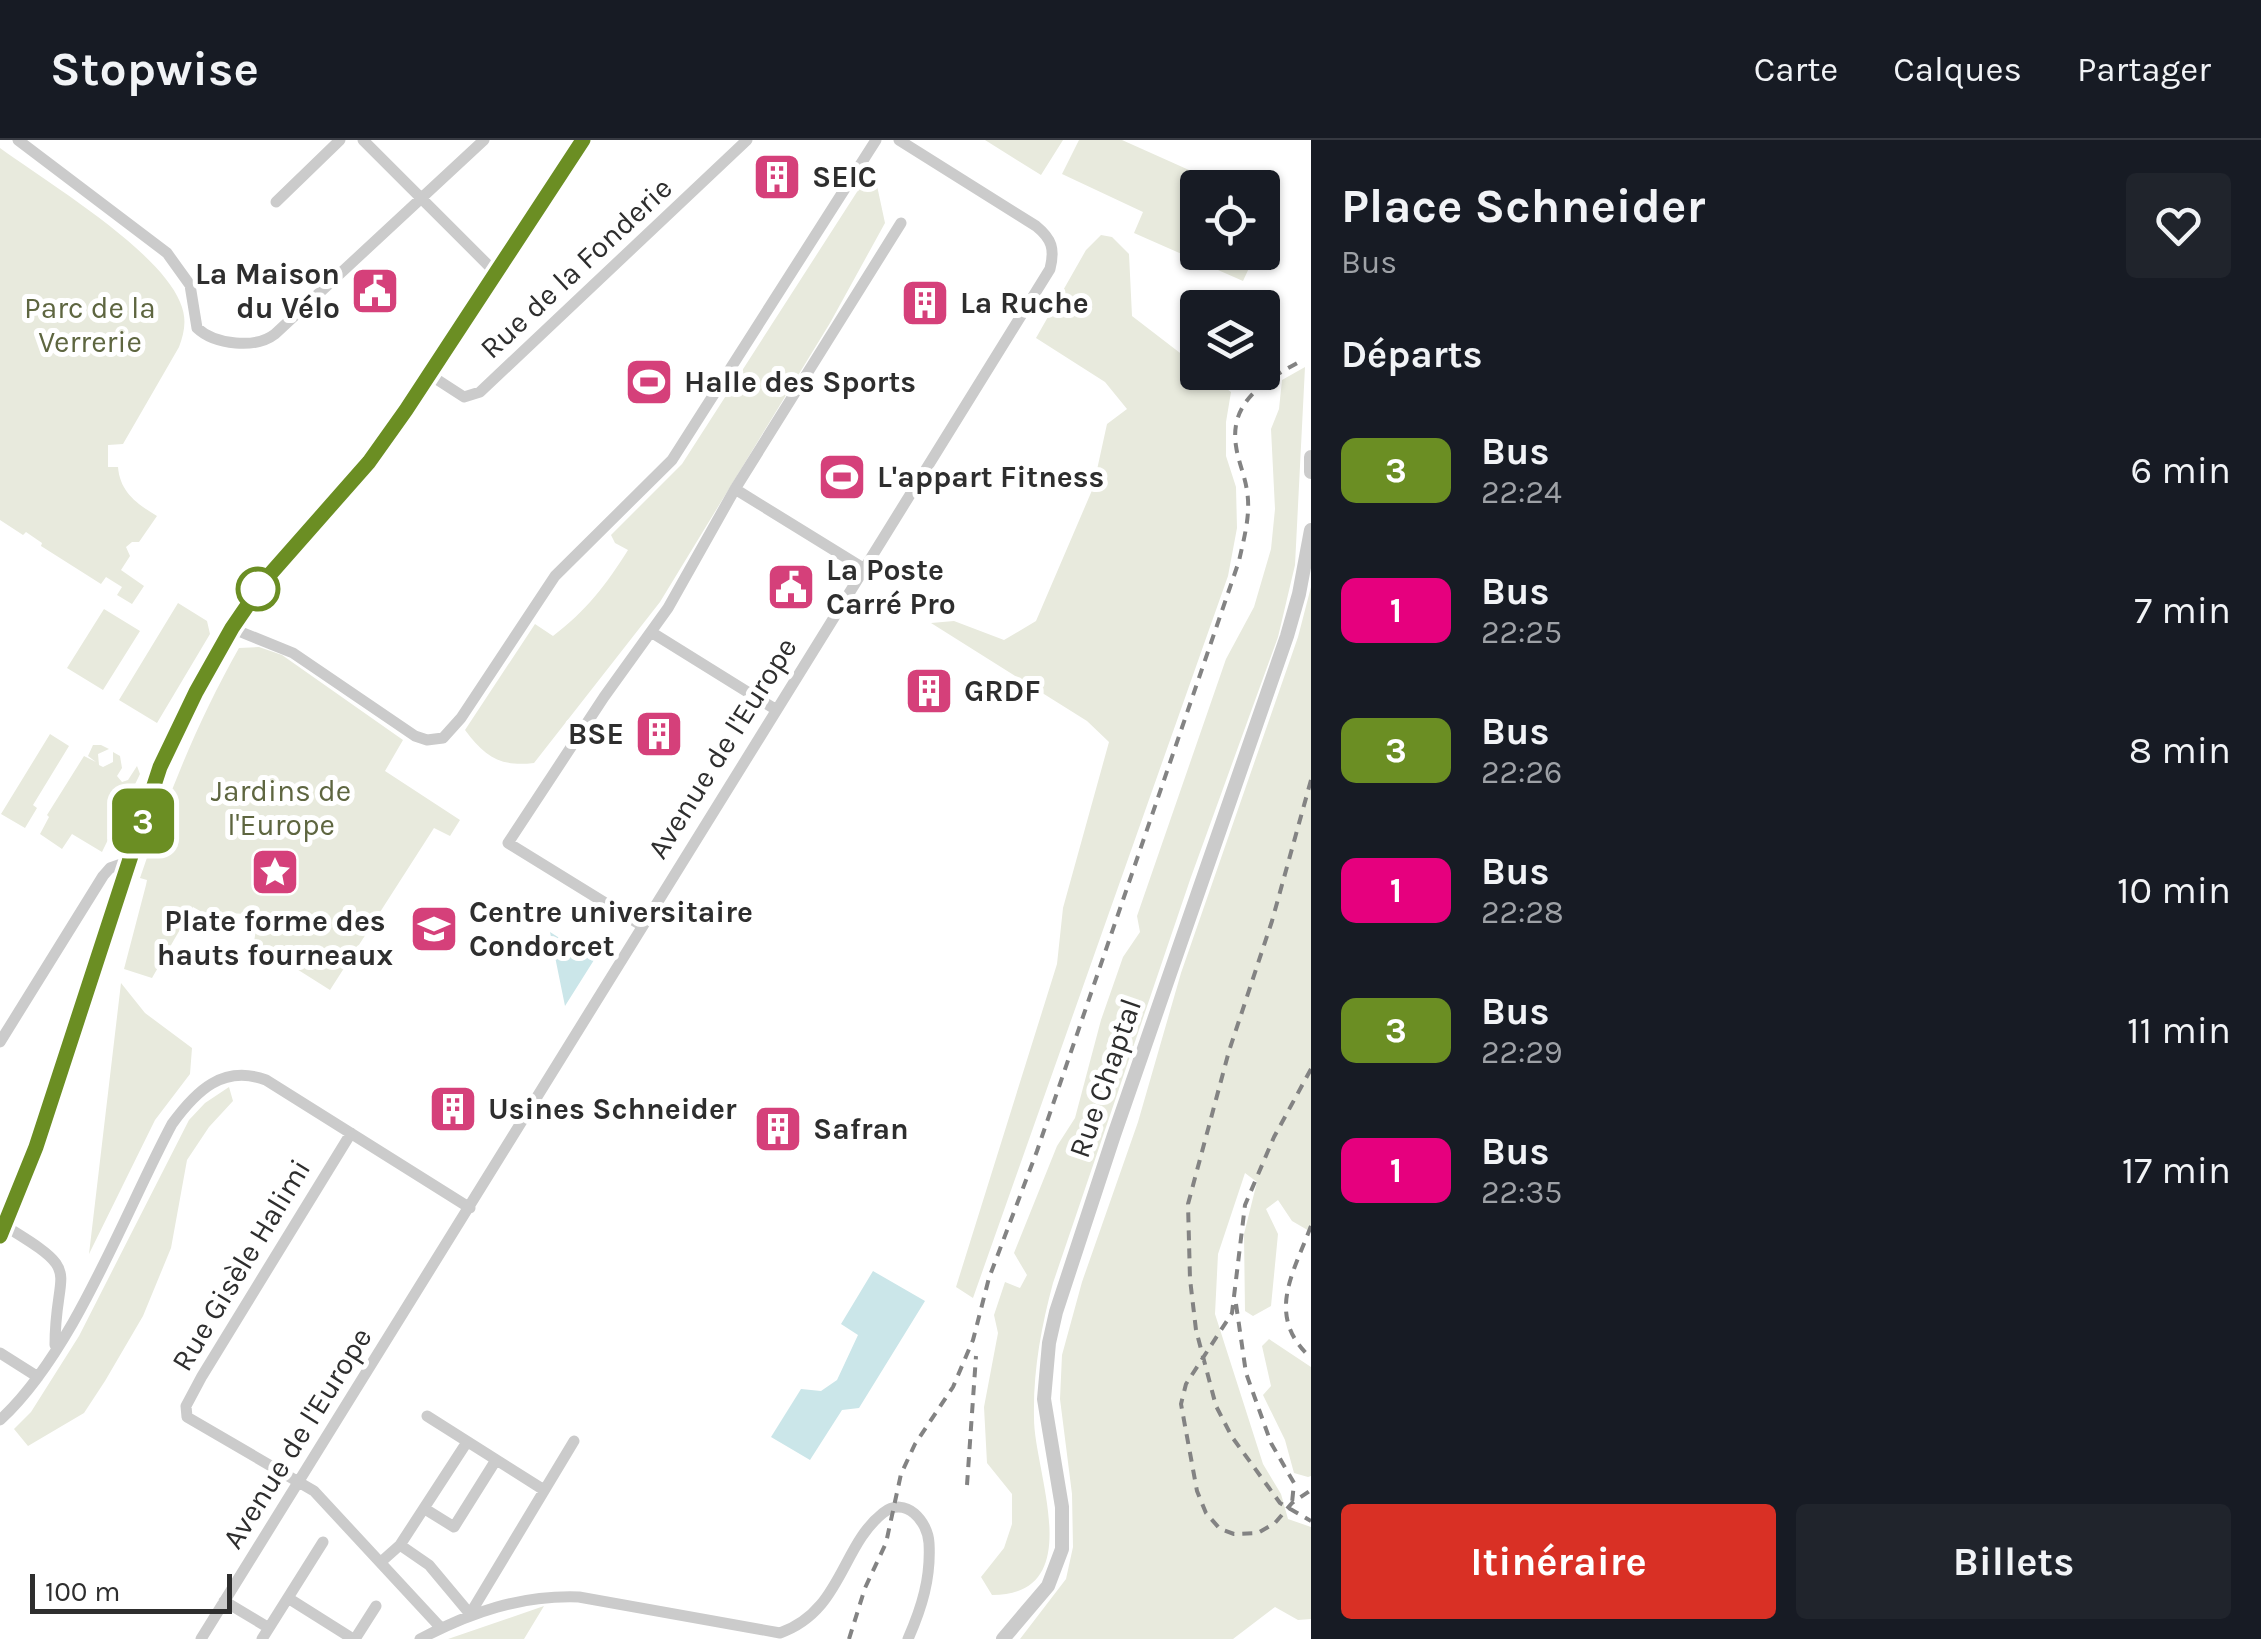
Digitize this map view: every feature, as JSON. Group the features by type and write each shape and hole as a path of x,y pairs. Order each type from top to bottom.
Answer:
{"main road":[{"path":"2,1231 36,1147 160,767 196,692 265,580 369,462 583,140"}],"street":[{"path":"18,140 167,253 190,285 201,332 238,342 269,339 484,140"},
{"path":"276,202 340,140"},
{"path":"363,140 495,272"},
{"name":"Rue de la Fonderie","path":"430,374 464,396 480,392 747,140"},
{"path":"232,628 293,653 415,736 435,741 443,738 459,722 555,576 672,460 876,140"},
{"name":"Avenue de l'Europe","path":"201,1639 641,925 1044,282 1053,249 1046,234 900,140"},
{"path":"641,925 508,843 668,608 735,490 900,223"},
{"path":"1311,457 1311,472"},
{"path":"735,490 863,568"},
{"name":"Rue Chaptal","path":"1003,1639 1048,1586 1062,1549 1062,1507 1044,1399 1056,1312 1287,636 1311,530"},
{"path":"651,632 776,709"},
{"path":"0,1042 103,876 110,868 130,862"},
{"path":"0,1420 38,1377 56,1349 172,1124 188,1102 224,1076 254,1075 470,1208"},
{"name":"Rue Gisèle Halimi","path":"351,1134 186,1406 187,1416 314,1491 441,1628"},
{"path":"2,1231 46,1252 59,1266 62,1290 55,1326 56,1349"},
{"path":"0,1353 38,1377"},
{"path":"427,1416 544,1490"},
{"path":"470,1614 574,1441"},
{"path":"382,1561 400,1545 467,1442"},
{"path":"425,1509 454,1527 496,1460"},
{"path":"420,1639 470,1614 529,1598 579,1598 780,1633 794,1628 820,1606 883,1513 892,1508 907,1509 926,1523 930,1558 923,1602 908,1639"},
{"path":"224,1601 266,1633 322,1542"},
{"path":"400,1545 429,1565 470,1614"},
{"path":"288,1598 354,1639 376,1606"}],"green space":[{"path":"985,140 1063,140 1041,175"},
{"path":"1079,140 1122,140 1189,170 1180,170 1180,253 1134,233 1143,212 1062,174"},
{"name":"Parc de la Verrerie","path":"0,148 126,239 168,282 182,308 184,324 179,347 123,444 108,445 108,467 118,467 122,484 131,496 157,516 139,542 126,547 130,556 121,570 144,586 132,604 117,595 122,587 106,577 101,584 26,532 23,535 0,520"},
{"path":"873,167 885,223 830,323 660,602 534,763 494,758 465,730 535,624 553,636 612,575 628,550 615,543 611,535 682,464"},
{"path":"1101,235 1112,237 1129,254 1132,316 1180,353 1180,390 1231,392 1226,456 1236,487 1237,528 1228,576 973,1298 956,1287 1057,964 1063,908 1109,742 1087,721 931,623 954,621 1004,640 1036,621 1093,488 1107,424 1127,409 1105,382 1036,338 1086,250"},
{"path":"1218,270 1248,270 1243,281"},
{"path":"1305,367 1295,565 1278,637 1191,877 1045,1316 1036,1366 1034,1418 1046,1498 1048,1553 1039,1575 1022,1590 992,1595 981,1577 1004,1548 1012,1524 1012,1494 987,1463 984,1407 998,1333 994,1315 1005,1282 1020,1288 1027,1275 1014,1253 1057,1146 1075,1118 1101,1020 1123,957 1140,932 1137,916 1226,659 1254,607 1271,549 1275,509 1271,429 1279,409 1282,380"},
{"path":"1311,587 1311,1232 1292,1221 1278,1200 1266,1209 1278,1234 1271,1306 1253,1316 1245,1311 1244,1234 1257,1182 1245,1173 1218,1254 1215,1314 1263,1464 1281,1494 1288,1519 1311,1527 1311,1619 1298,1620 1275,1607 1233,1639 1020,1639 1066,1579 1073,1547 1072,1494 1060,1399 1062,1355 1082,1282 1138,1122 1181,973 1298,637"},
{"path":"178,603 207,621 210,634 157,723 119,700"},
{"path":"104,609 140,631 103,690 67,668"},
{"name":"Jardins de l'Europe","path":"259,647 282,655 403,740 385,771 460,820 450,836 434,828 330,990 254,942 256,929 245,914 228,913 220,922 193,907 152,978 124,969 147,880 140,878 184,761 239,648"},
{"path":"50,734 69,746 33,805 37,808 25,828 1,814"},
{"path":"93,745 109,749 98,754 99,765 103,767 113,762 113,752 120,756 122,768 117,776 122,782 128,780 137,766 140,774 102,852 72,834 62,849 40,834 47,815 84,756 96,762 88,756"},
{"path":"121,983 145,1013 192,1048 190,1074 155,1120 89,1254"},
{"path":"229,1087 233,1101 187,1160 171,1248 143,1316 84,1413 28,1446 14,1429 31,1412 79,1336 189,1120"},
{"path":"1269,1339 1311,1367 1308,1477 1294,1473 1285,1440 1263,1395 1271,1386 1262,1346"},
{"path":"544,1606 524,1639 448,1639"}],"water":[{"path":"550,932 594,960 565,1006"},
{"path":"873,1271 925,1301 859,1408 842,1410 810,1460 771,1437 801,1389 821,1391 837,1380 858,1335 841,1324"}],"railway":[{"path":"849,1639 865,1588 886,1543 901,1474 915,1444 953,1387 973,1340 989,1278 1037,1151 1239,561 1248,508 1236,446 1238,416 1263,384 1301,361"},
{"path":"1311,780 1272,921 1229,1051 1188,1204 1196,1330 1216,1406 1232,1437 1280,1503 1311,1521"},
{"path":"1311,1069 1274,1137 1245,1205 1232,1313 1186,1384 1181,1404 1197,1491 1206,1513 1220,1529 1234,1534 1258,1533 1311,1490"},
{"path":"1311,1226 1291,1278 1286,1310 1297,1342 1311,1358"},
{"path":"1236,1304 1246,1373 1271,1443 1294,1483 1292,1503"},
{"path":"967,1485 976,1356"}],"bus line":[{"name":"3","path":"0,1236 36,1147 160,767 220,646 265,580 369,462 583,140"}],"place":[{"name":"SEIC","path":"777,177"},
{"name":"La Maison du Vélo","path":"375,291"},
{"name":"La Ruche","path":"925,303"},
{"name":"Halle des Sports","path":"649,382"},
{"name":"L'appart Fitness","path":"842,477"},
{"name":"La Poste Carré Pro","path":"791,587"},
{"name":"GRDF","path":"929,691"},
{"name":"BSE","path":"659,734"},
{"name":"Plate forme des hauts fourneaux","path":"275,872"},
{"name":"Centre universitaire Condorcet","path":"434,929"},
{"name":"Usines Schneider","path":"453,1109"},
{"name":"Safran","path":"778,1129"}]}
